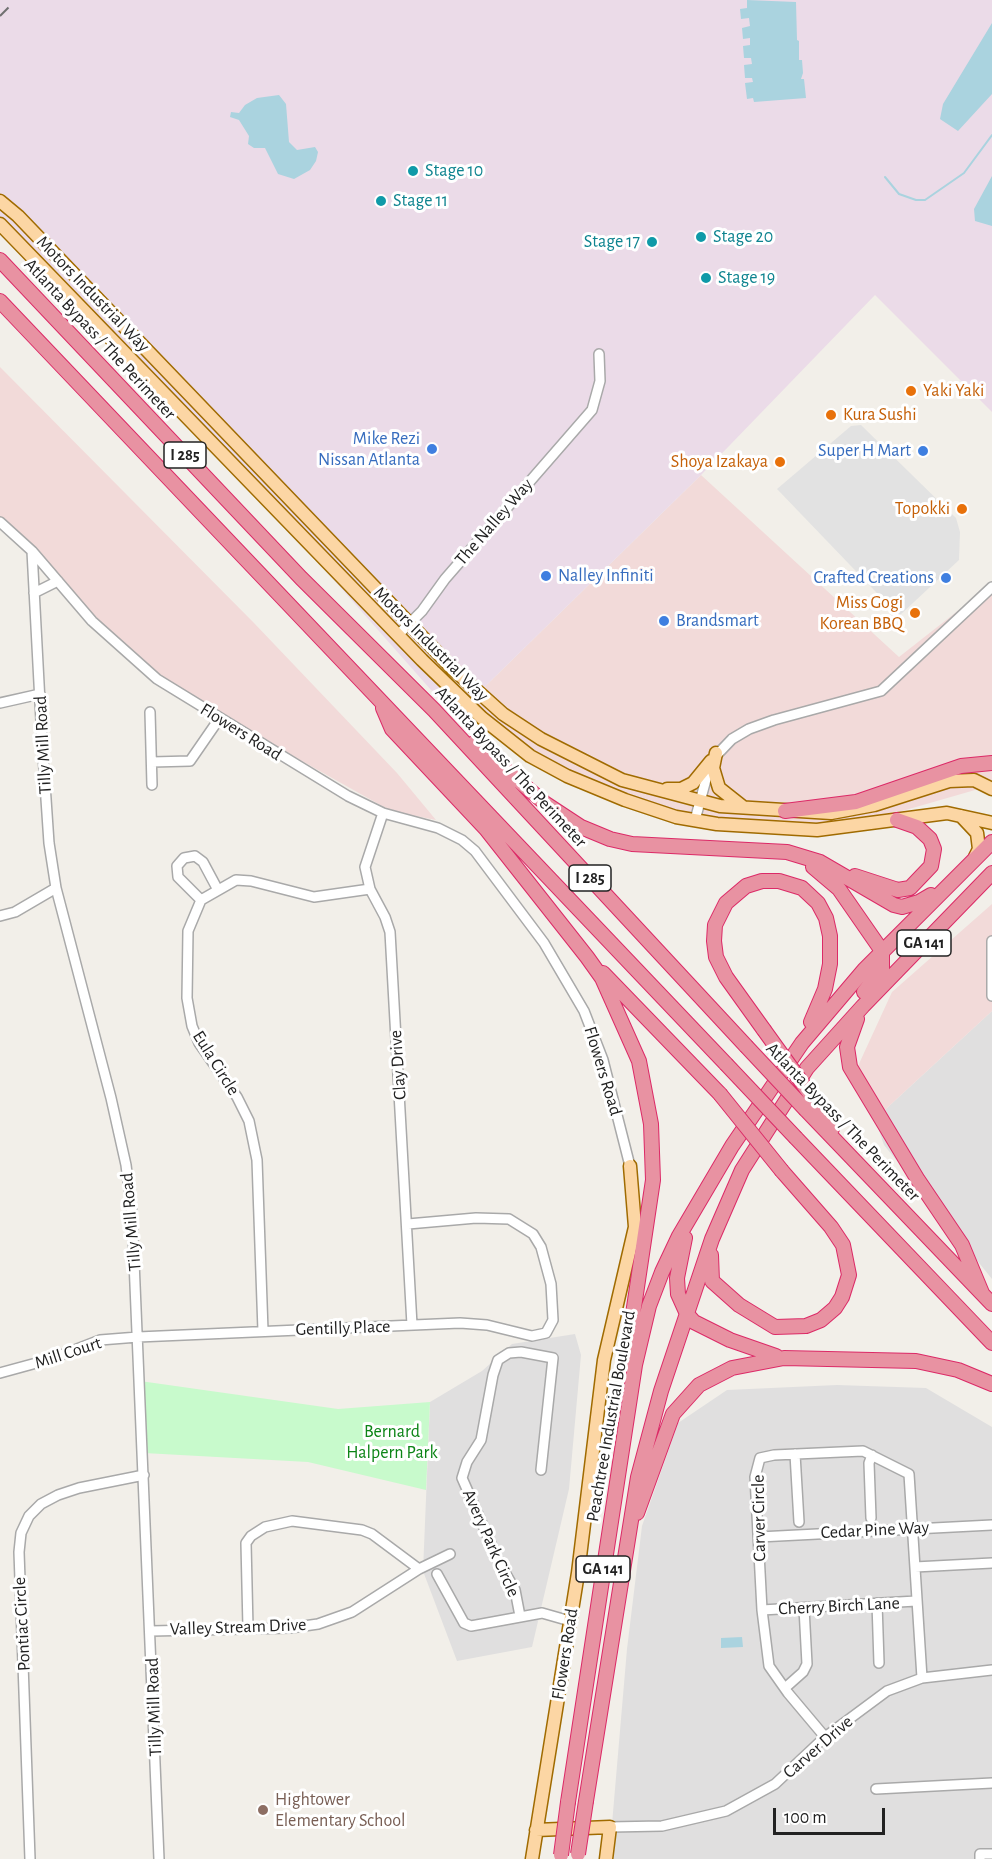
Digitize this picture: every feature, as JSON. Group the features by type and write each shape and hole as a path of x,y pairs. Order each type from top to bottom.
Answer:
{"highway":[{"name":"Atlanta Bypass / The Perimeter","path":"0,260 301,578 434,710 746,1046 810,1104 846,1152 987,1298"},
{"name":"I 285","path":"0,301 992,1343"},
{"path":"378,698 392,729 486,829 587,957 602,978 639,1061 651,1124 653,1180 630,1334 627,1409"},
{"path":"434,710 546,804 581,827 632,844 787,852 820,862 889,889 910,888 932,866 934,849 924,832 910,823 897,820"},
{"path":"785,811 856,801 961,766 992,764"},
{"name":"Peachtree Industrial Boulevard","path":"560,1857 627,1409 640,1337 649,1306 669,1256 732,1146 802,1043 840,996 882,951 992,842"},
{"path":"760,852 794,858 818,869 839,889 882,951 883,964 880,974 825,1038 807,1068"},
{"path":"820,862 881,900 902,907 919,902 948,884"},
{"name":"Peachtree Industrial Boulevard","path":"578,1857 630,1526 648,1433 712,1239 742,1170 807,1068 988,876"},
{"path":"802,1043 825,989 831,956 830,936 822,910 802,888 779,880 762,881 738,891 721,910 714,933 716,957 810,1104"},
{"path":"587,957 720,1094 838,1236 847,1255 847,1284 842,1298 828,1315 814,1324 785,1329 766,1322 739,1305 712,1281 710,1268 712,1239"},
{"path":"863,1006 849,1041 850,1066 918,1180 962,1245 987,1298"},
{"path":"694,1210 677,1278 678,1294 687,1314 694,1322 730,1340 784,1358"},
{"path":"630,1526 643,1501 664,1434 673,1414 687,1397 707,1380 732,1368 784,1358 916,1361 958,1370 992,1384"}],"main road":[{"name":"Motors Industrial Way","path":"0,201 18,216 409,625 503,714 524,728 588,764 622,780 698,801 744,808 848,812 949,781 964,779 974,780 992,789"},
{"name":"Motors Industrial Way","path":"0,224 398,635 482,718 531,756 567,776 625,800 695,820 760,829 806,831 957,813 992,823"},
{"path":"655,789 681,789 701,776 713,757"},
{"path":"713,757 713,768 719,788 744,808"},
{"path":"957,813 967,820 977,833 979,849 975,857"},
{"path":"988,876 992,867"},
{"name":"Flowers Road","path":"536,1830 570,1621 604,1360 635,1227 630,1167"},
{"path":"606,1859 610,1827"},
{"name":"Carver Drive","path":"536,1830 610,1827"},
{"path":"532,1859 536,1830"}],"street":[{"name":"The Nalley Way","path":"398,635 409,625 445,579 592,410 600,381 599,354"},
{"name":"Flowers Road","path":"0,522 32,551 92,621 138,665 219,719 339,791 383,813 438,828 469,845 491,868 544,942 592,1027 630,1167"},
{"name":"Tilly Mill Road","path":"32,551 49,843 56,888 97,1040 126,1165 135,1248 159,1859"},
{"path":"34,593 58,581"},
{"path":"695,820 698,801 713,757 749,729 881,691 992,587"},
{"path":"0,703 40,694"},
{"path":"150,712 152,785"},
{"path":"152,762 190,761 219,719"},
{"name":"Clay Drive","path":"383,813 365,867 370,889 385,916 390,932 412,1325"},
{"path":"218,890 203,862 195,856 184,858 177,866 178,877 201,900 236,880 250,881 314,897 370,889"},
{"path":"0,916 15,912 56,888"},
{"name":"Eula Circle","path":"201,900 188,932 187,998 192,1026 199,1043 237,1097 249,1121 257,1160 263,1331"},
{"path":"992,941 992,996"},
{"name":"Gentilly Place","path":"138,1337 460,1323 487,1325 532,1336 546,1333 553,1320 551,1284 541,1247 533,1234 509,1219 476,1218 408,1224"},
{"name":"Mill Court","path":"0,1373 51,1359 100,1340 138,1337"},
{"name":"Avery Park Circle","path":"520,1616 515,1590 499,1562 462,1478 466,1462 481,1440 498,1360 509,1353 521,1352 553,1358 542,1470"},
{"name":"Carver Circle","path":"825,1737 769,1666 762,1610 756,1477 760,1458 863,1451 909,1474 922,1678"},
{"path":"795,1454 799,1522"},
{"path":"871,1518 869,1463 872,1455"},
{"name":"Pontiac Circle","path":"30,1859 19,1552 21,1533 29,1516 41,1504 58,1495 79,1488 144,1475"},
{"path":"248,1628 246,1543 250,1536 265,1527 292,1521 362,1530 372,1534 419,1569"},
{"name":"Cedar Pine Way","path":"759,1537 992,1525"},
{"name":"Valley Stream Drive","path":"151,1631 290,1628 335,1619 352,1612 419,1569 450,1554"},
{"path":"915,1567 992,1563"},
{"path":"437,1574 464,1623 471,1626 542,1613 570,1621"},
{"name":"Cherry Birch Lane","path":"762,1610 916,1601"},
{"path":"877,1604 879,1663"},
{"path":"785,1688 803,1672 807,1664 804,1608"},
{"name":"Carver Drive","path":"610,1827 662,1826 726,1811 776,1784 825,1737 887,1691 922,1678 992,1670"},
{"path":"876,1789 992,1783"},
{"path":"980,1859 980,1854 992,1854"}],"shaded area":[{"path":"0,0 992,0 992,412 875,295 701,475 460,711 431,690 256,492 0,227"},
{"path":"0,367 254,623 397,773 436,820 391,811 177,691 89,624 0,520"},
{"path":"861,425 956,518 960,532 959,560 899,616 777,489 851,426"},
{"path":"701,475 899,657 992,584 992,783 982,788 871,820 795,832 680,825 533,765 460,711"},
{"path":"992,904 992,1011 875,1119 858,1066 892,992"},
{"path":"992,1011 992,1279 884,1145 875,1119"},
{"path":"575,1334 581,1355 569,1489 532,1647 457,1661 423,1571 430,1402 482,1371 512,1344"},
{"path":"837,1385 926,1388 992,1427 992,1859 609,1859 627,1649 642,1526 678,1423 727,1390"}],"green space":[{"name":"Bernard Halpern Park","path":"140,1381 338,1409 430,1402 426,1490 308,1462 144,1453"}],"water":[{"path":"747,0 796,2 799,60 802,60 801,79 804,79 806,98 754,102 753,98 747,99 745,83 753,82 752,78 745,78 744,65 752,64 751,58 744,58 743,46 750,45 750,38 743,39 742,28 750,26 749,18 741,19 740,9 747,8"},
{"path":"992,23 992,94 958,131 940,119 943,104"},
{"path":"279,95 286,104 289,142 297,150 315,147 318,152 316,161 310,170 294,179 278,174 265,148 254,148 248,144 249,136 239,120 230,117 231,112 239,113 245,105 257,98"},
{"path":"992,176 992,226 975,221 974,209"},
{"path":"742,1637 743,1647 721,1648 721,1638"}],"waterway":[{"path":"885,177 899,194 916,200 925,200 964,173 992,135"}],"railway":[{"path":"0,16 16,0"}],"place":[{"name":"Stage 10","path":"413,171"},
{"name":"Stage 11","path":"381,201"},
{"name":"Stage 20","path":"701,237"},
{"name":"Stage 17","path":"652,242"},
{"name":"Stage 19","path":"706,278"},
{"name":"Yaki Yaki","path":"911,391"},
{"name":"Kura Sushi","path":"831,415"},
{"name":"Mike Rezi Nissan Atlanta","path":"432,449"},
{"name":"Super H Mart","path":"923,451"},
{"name":"Shoya Izakaya","path":"780,462"},
{"name":"Topokki","path":"962,509"},
{"name":"Nalley Infiniti","path":"546,576"},
{"name":"Crafted Creations","path":"946,578"},
{"name":"Miss Gogi Korean BBQ","path":"915,613"},
{"name":"Brandsmart","path":"664,621"},
{"name":"Hightower Elementary School","path":"263,1810"}]}
